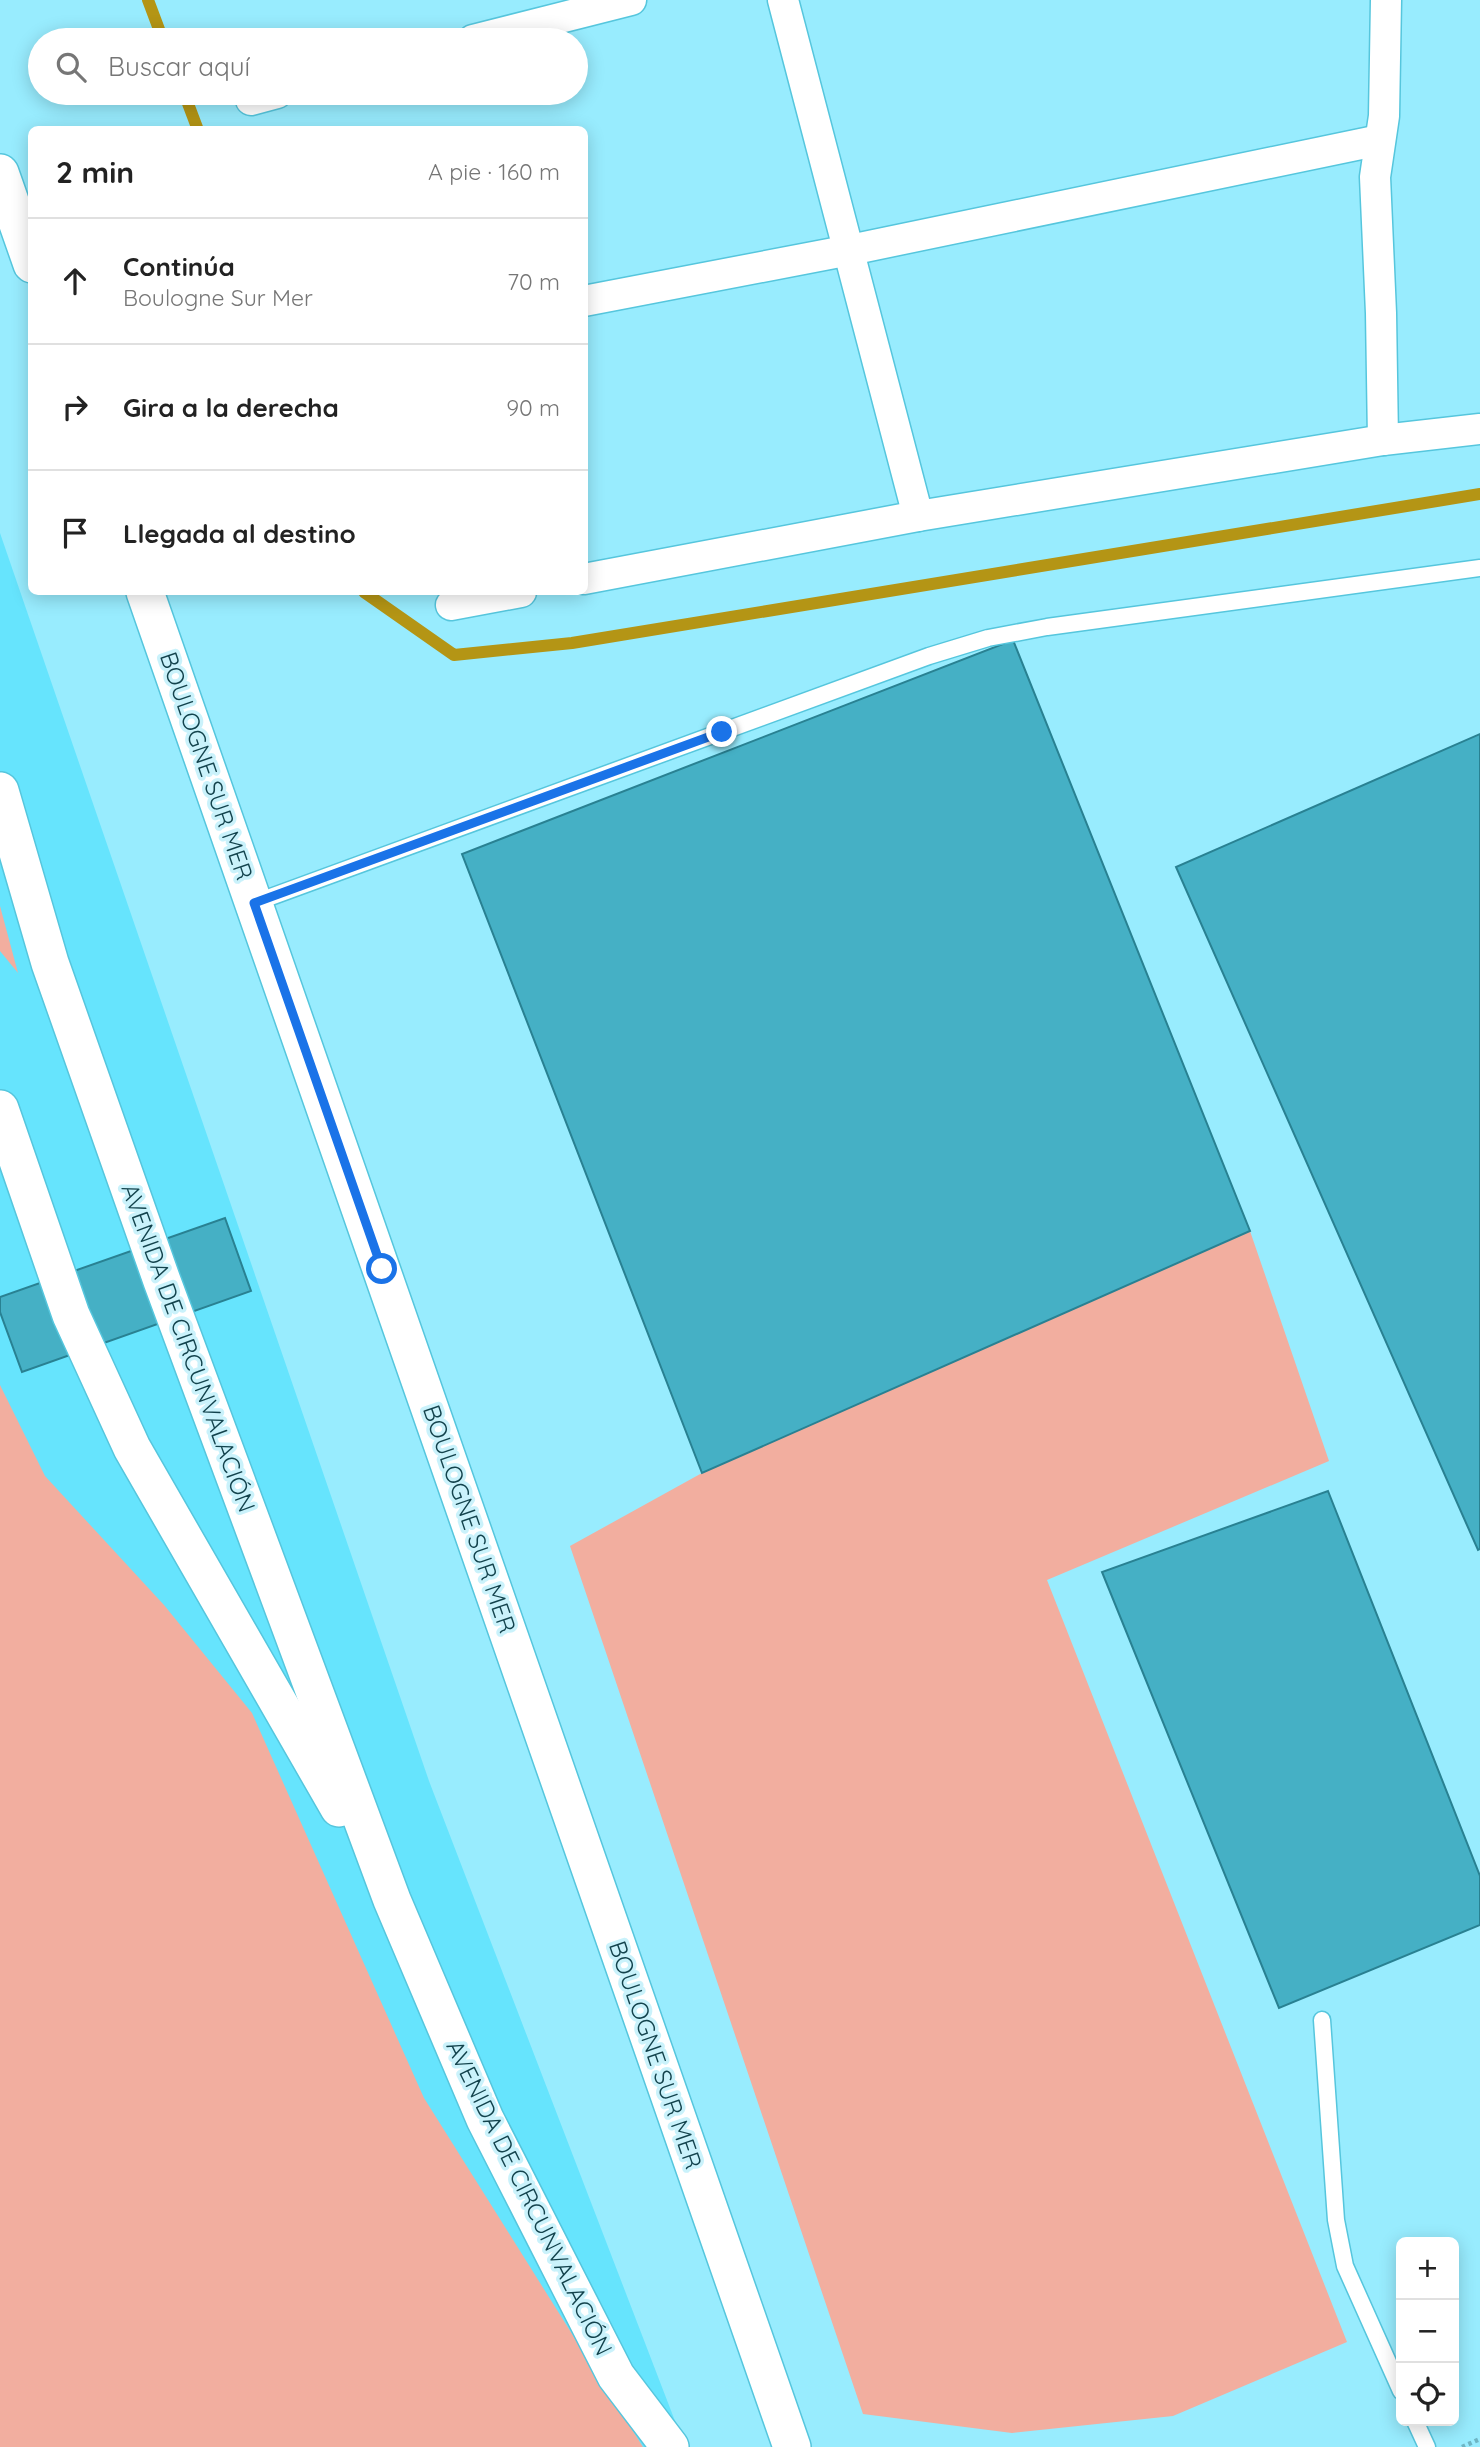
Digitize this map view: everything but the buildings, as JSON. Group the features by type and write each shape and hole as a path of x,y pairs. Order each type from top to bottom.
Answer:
{"street":[{"path":"520,28 631,0"},
{"path":"783,0 918,516"},
{"path":"1383,440 1375,177 1384,116 1386,0"},
{"path":"588,300 850,250 1380,140"},
{"path":"0,173 28,253"},
{"path":"588,578 918,516 1383,440 1480,429"},
{"name":"BOULOGNE SUR MER","path":"146,595 792,2447"},
{"path":"451,605 505,595"},
{"name":"AVENIDA DE CIRCUNVALACIÓN","path":"0,791 50,963 158,1268 392,1900 497,2144 616,2376 670,2447"},
{"name":"AVENIDA DE CIRCUNVALACIÓN","path":"0,1109 71,1315 132,1448 392,1900"}],"lane":[{"path":"254,903 929,656 988,638 1047,627 1480,568"},
{"path":"1322,2020 1336,2221 1345,2266 1396,2380"},
{"path":"1417,2426 1426,2447"}],"path":[{"path":"1462,2447 1480,2439"}],"shaded area":[{"path":"0,533 429,1781 685,2447 0,2447"},
{"path":"0,906 18,973 0,951"},
{"path":"1250,1231 1329,1461 1047,1580 1347,2342 1173,2416 1012,2433 863,2414 570,1546 702,1473"},
{"path":"0,1385 45,1476 164,1605 252,1713 424,2098 643,2447 0,2447"}],"waterway":[{"path":"148,0 158,28"},
{"path":"189,105 196,126"},
{"path":"368,595 454,655 572,643 1480,494"}],"route":[{"path":"382,1269 254,903 722,732"}]}
